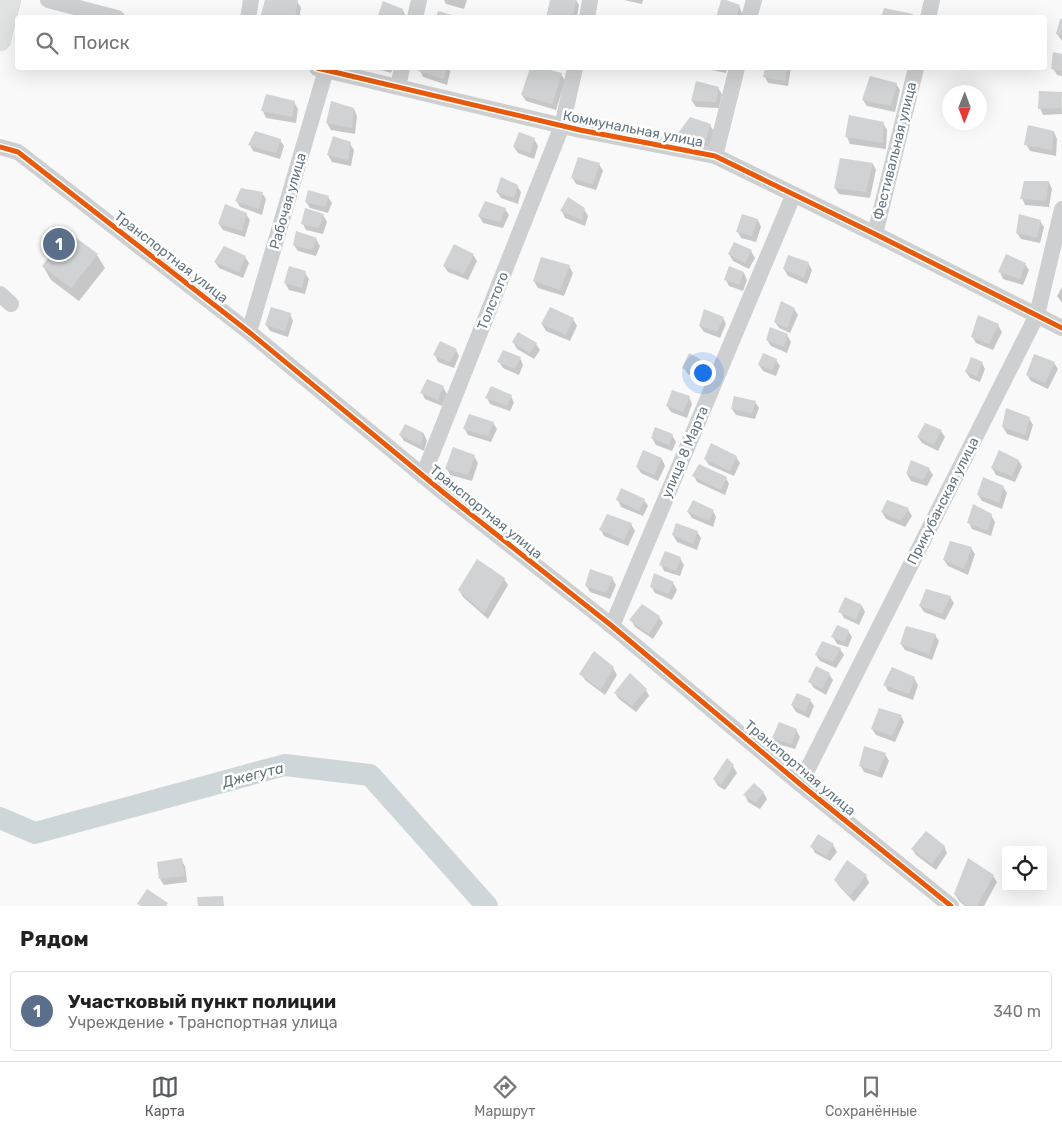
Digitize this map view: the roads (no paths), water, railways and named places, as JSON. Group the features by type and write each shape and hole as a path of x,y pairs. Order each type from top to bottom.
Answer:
{"main road":[{"path":"0,40 10,0"}],"street":[{"path":"48,0 106,15"},
{"path":"248,15 251,0"},
{"path":"416,15 419,0"},
{"path":"587,15 590,0"},
{"path":"750,15 754,0"},
{"path":"929,15 932,0"},
{"name":"Рабочая улица","path":"249,332 321,70"},
{"name":"Коммунальная улица","path":"325,70 562,126 715,156 1062,328"},
{"path":"398,87 402,70"},
{"name":"Толстого","path":"423,476 562,126 575,70"},
{"path":"715,156 736,70"},
{"name":"Фестивальная улица","path":"875,234 916,70"},
{"name":"Транспортная улица","path":"0,147 18,152 249,332 423,476 612,626 800,784 951,906"},
{"name":"улица 8 Марта","path":"612,626 793,196"},
{"name":"Прикубанская улица","path":"800,784 1037,315 1062,209"}],"waterway":[{"name":"Джегута","path":"0,818 35,833 285,765 370,775 487,906"}],"place":[{"name":"Участковый пункт полиции","path":"59,244"}]}
